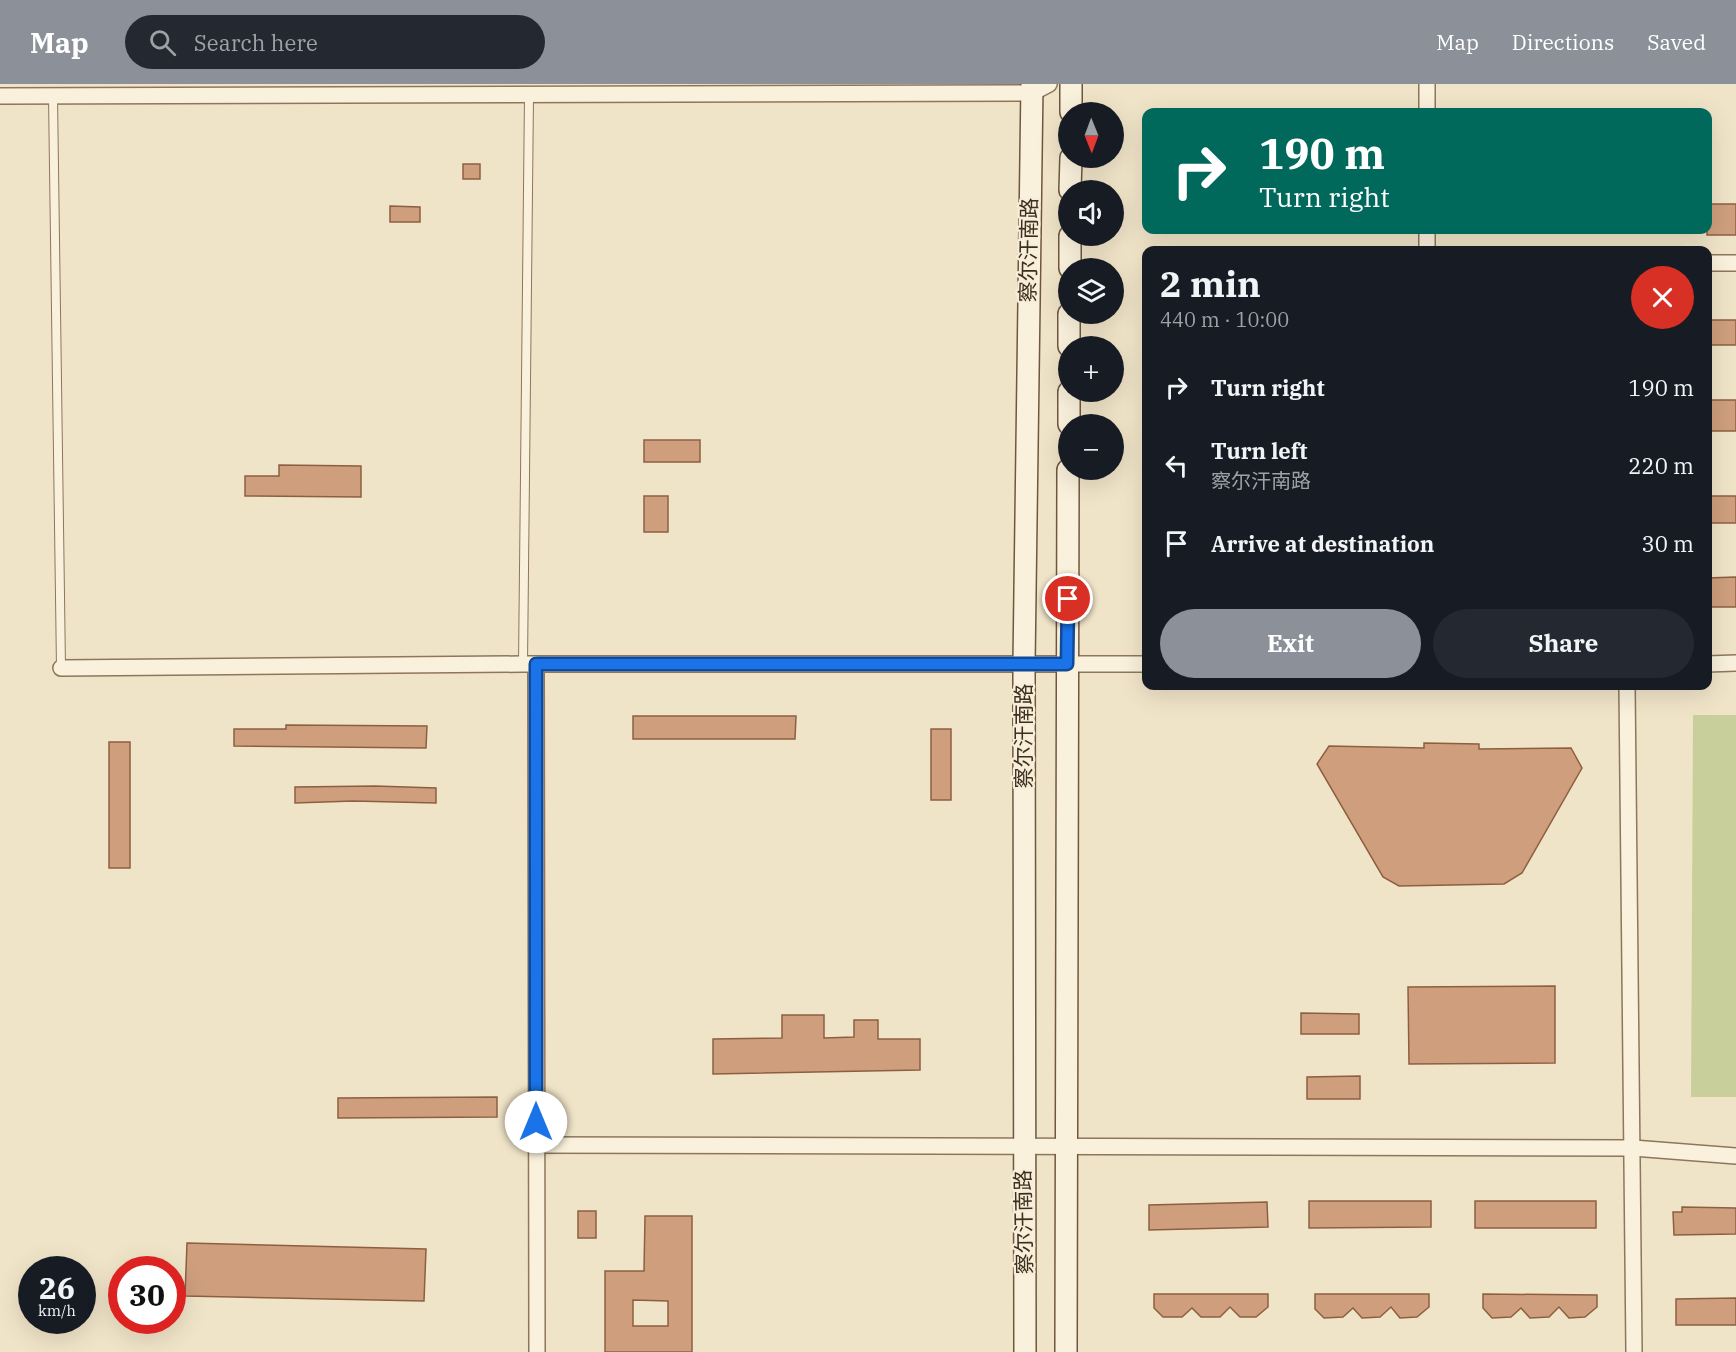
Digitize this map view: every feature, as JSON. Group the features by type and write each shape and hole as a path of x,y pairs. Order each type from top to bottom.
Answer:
{"main road":[{"path":"1071,84 1071,102"},
{"name":"察尔汗南路","path":"1025,1352 1024,664 1037,87"},
{"name":"察尔汗南路","path":"1066,1352 1068,480"}],"street":[{"path":"1427,84 1427,108"},
{"path":"0,96 529,96 1037,87"},
{"path":"1712,263 1736,263"},
{"path":"1712,664 1736,663"},
{"path":"529,664 537,1352"},
{"path":"61,668 529,664 1142,664"},
{"path":"1627,690 1634,1352"},
{"path":"536,1145 1633,1148 1736,1156"}],"lane":[{"path":"53,96 61,668"},
{"path":"529,96 529,664"}],"green space":[{"path":"1693,715 1736,715 1736,1097 1691,1097"}],"building":[{"path":"463,164 480,164 480,179 463,179"},
{"path":"1712,204 1736,204 1736,235 1707,235 1712,234"},
{"path":"390,206 420,207 420,222 390,222"},
{"path":"1712,320 1736,320 1736,345 1712,345"},
{"path":"1712,400 1736,400 1736,431 1712,431"},
{"path":"644,440 700,440 700,462 644,462"},
{"path":"279,465 361,466 361,497 245,496 245,476 279,476"},
{"path":"644,496 668,496 668,532 644,532"},
{"path":"1712,496 1736,496 1736,523 1712,523"},
{"path":"1736,577 1736,607 1712,607 1712,578"},
{"path":"633,716 796,716 795,739 633,739"},
{"path":"286,725 427,726 426,748 234,746 234,729 286,729"},
{"path":"931,729 951,729 951,800 931,800"},
{"path":"109,742 130,742 130,868 109,868"},
{"path":"1424,743 1479,744 1479,749 1571,748 1582,768 1522,873 1504,884 1399,886 1383,877 1317,764 1329,746 1424,748"},
{"path":"295,787 436,788 436,803 353,801 295,803"},
{"path":"1555,986 1555,1063 1409,1064 1408,987"},
{"path":"1301,1013 1359,1014 1359,1034 1301,1034"},
{"path":"782,1015 824,1015 824,1038 854,1037 854,1020 878,1020 878,1039 920,1039 920,1070 713,1074 713,1039 782,1038"},
{"path":"1360,1076 1360,1099 1307,1099 1307,1077"},
{"path":"497,1097 497,1117 338,1118 338,1098"},
{"path":"1309,1201 1431,1201 1431,1227 1309,1228"},
{"path":"1475,1201 1596,1201 1596,1228 1475,1228"},
{"path":"1267,1202 1268,1227 1149,1230 1149,1205"},
{"path":"1682,1207 1736,1208 1736,1234 1674,1235 1673,1212 1682,1212"},
{"path":"578,1211 596,1211 596,1238 578,1238"},
{"path":"645,1216 692,1216 692,1352 605,1352 605,1271 644,1271","holes":["633,1300 668,1301 668,1326 633,1326"]},
{"path":"187,1243 426,1249 424,1301 186,1296"},
{"path":"1154,1294 1268,1294 1268,1307 1256,1317 1240,1317 1230,1307 1220,1317 1201,1317 1192,1308 1182,1317 1163,1317 1154,1308"},
{"path":"1315,1294 1429,1294 1429,1307 1417,1317 1400,1318 1391,1307 1380,1317 1362,1318 1353,1308 1343,1317 1324,1318 1315,1309"},
{"path":"1483,1294 1597,1295 1597,1307 1585,1317 1569,1318 1559,1307 1549,1317 1530,1318 1521,1308 1511,1317 1492,1318 1483,1308"},
{"path":"1736,1298 1736,1325 1676,1325 1676,1299"}],"route":[{"path":"536,1122 536,664 1067,664 1068,599"}]}
